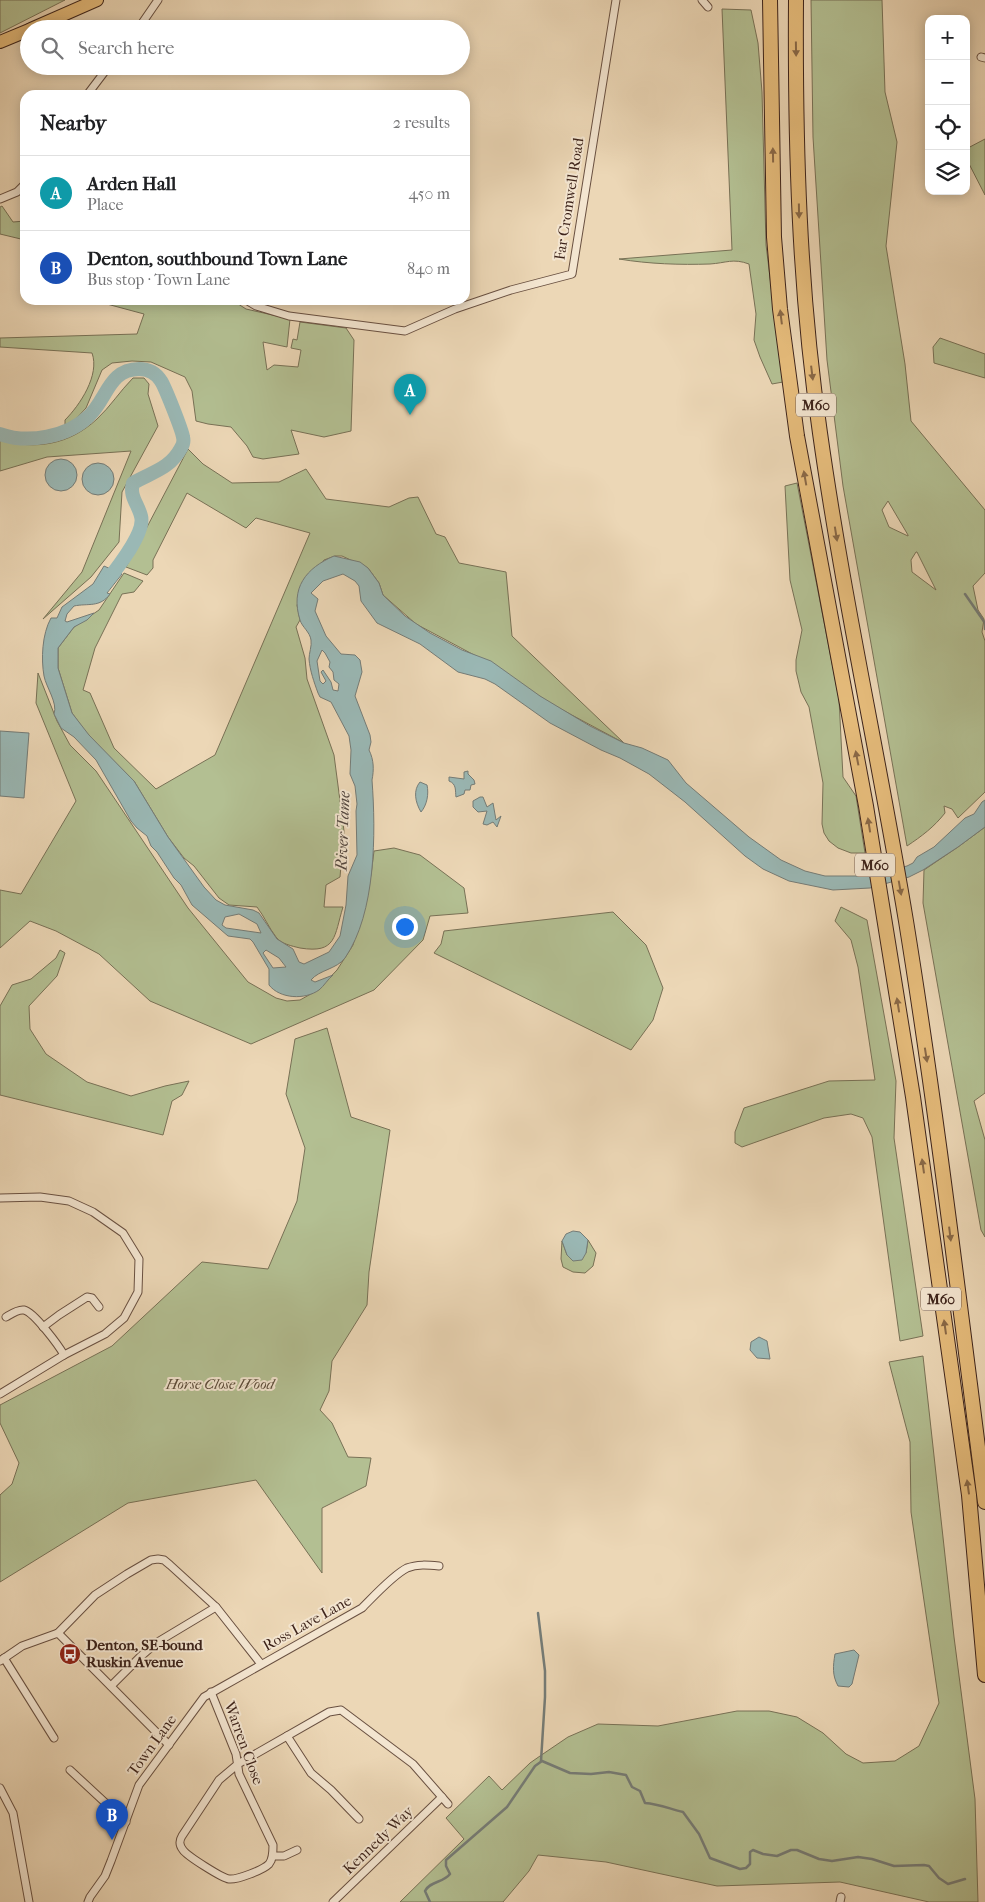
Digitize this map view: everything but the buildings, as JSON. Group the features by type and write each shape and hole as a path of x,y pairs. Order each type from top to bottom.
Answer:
{"highway":[{"path":"51,20 97,0"},
{"name":"M60","path":"770,0 774,237 780,309 797,436 866,806 913,1097 969,1494 985,1675"},
{"name":"M60","path":"796,0 800,236 808,339 820,434 851,627 906,920 934,1108 985,1502"},
{"path":"0,42 20,33"}],"street":[{"path":"144,20 158,0"},
{"name":"Far Cromwell Road","path":"470,304 511,290 572,274 616,0"},
{"path":"702,0 708,7"},
{"path":"91,90 102,75"},
{"path":"0,200 20,189"},
{"name":"Far Cromwell Road","path":"254,305 289,316 406,331 467,305"},
{"path":"0,1198 40,1197 69,1201 93,1212 123,1234 139,1259 138,1292 124,1318 105,1334 64,1355 0,1394"},
{"path":"43,1327 87,1297 92,1298 99,1307"},
{"path":"6,1317 22,1309 27,1311 43,1327 64,1355"},
{"path":"54,1738 2,1659 27,1644 58,1634 95,1595 142,1565 158,1559 164,1560 216,1607 261,1664"},
{"name":"Ross Lave Lane","path":"210,1692 362,1608 382,1588 407,1568 425,1564 439,1566"},
{"path":"111,1686 140,1656 156,1643 216,1607"},
{"path":"58,1634 169,1746"},
{"name":"Town Lane","path":"88,1902 105,1876 139,1785 204,1697 210,1692"},
{"name":"Warren Close","path":"210,1692 236,1754 239,1774 273,1845 273,1856"},
{"path":"297,1850 284,1856 273,1856 268,1864 252,1873 235,1879 228,1879 184,1852 180,1843 182,1836 218,1780 238,1764 329,1712 341,1710 413,1764 448,1804"},
{"path":"287,1736 311,1773 331,1790 359,1819"},
{"path":"70,1770 126,1822"},
{"path":"0,1788 13,1812 29,1902"},
{"name":"Kennedy Way","path":"333,1902 442,1797"}],"green space":[{"path":"0,0 65,0 26,20 20,20 20,23 0,33"},
{"path":"811,0 882,0 885,92 897,142 886,246 905,364 911,421 985,510 985,573 973,586 978,610 984,619 982,632 985,641 985,792 958,818 952,809 944,806 945,813 941,818 928,831 907,846 843,486 827,360 813,137","holes":["888,501 908,535 908,536 889,527 882,510","917,552 936,590 912,572 911,560"]},
{"path":"722,9 751,10 758,43 762,92 766,245 783,382 772,384 754,340 756,314 749,264 734,261 710,264 664,264 619,259 732,250"},
{"path":"985,139 985,195 970,166 970,147"},
{"path":"2,206 13,222 20,221 20,239 0,234 0,207"},
{"path":"111,305 240,305 246,309 290,319 287,347 263,342 267,370 274,365 298,367 301,350 291,348 293,339 297,340 300,322 346,328 354,340 351,431 324,437 291,430 299,454 263,459 253,457 247,446 231,427 196,421 192,391 185,377 151,362 132,361 112,363 102,370 86,408 74,421 65,425 65,420 77,406 91,380 94,362 92,353 0,347 0,338 137,334 144,314"},
{"path":"940,338 985,354 985,378 934,363 933,347"},
{"path":"133,378 144,378 149,384 148,394 158,426 122,492 119,542 91,577 43,619 82,572 131,451 47,457 0,471 0,440 26,445 39,445 63,440 75,435 97,419"},
{"path":"188,449 203,464 232,483 279,482 306,469 326,499 389,507 409,498 418,497 436,534 445,537 459,563 506,572 512,636 624,743 555,706 476,656 416,624 383,595 379,583 368,568 342,556 335,556 324,560 297,605 300,620 296,627 305,658 307,679 334,755 344,831 340,877 326,885 324,907 343,907 332,941 321,948 297,947 278,939 257,907 229,905 219,898 194,866 184,858 168,837 134,781 88,735 72,713 58,668 58,648 74,627 99,610 124,573 143,581 134,592 122,594 95,648 83,690 90,693 114,748 156,789 215,755 310,533 256,518 246,528 187,493 153,560 153,568 147,575 126,567"},
{"path":"797,483 839,699 843,777 856,796 865,853 851,853 838,848 829,841 824,833 822,824 823,783 809,707 801,692 796,671 796,660 802,630 790,580 785,486"},
{"path":"38,673 57,721 70,745 96,771 188,908 248,982 276,998 287,1001 300,1000 318,990 337,970 353,945 371,875 374,851 394,848 420,855 464,888 468,913 430,916 423,940 374,990 251,1044 150,1001 99,954 56,931 30,921 0,948 0,890 21,894 76,801 36,703"},
{"path":"985,827 985,1093 974,1101 985,1140 985,1237 981,1230 923,903 924,870"},
{"path":"841,907 867,920 896,1081 894,1138 923,1336 900,1341 872,1137 863,1118 851,1114 824,1118 742,1147 735,1143 735,1132 744,1108 829,1081 875,1080 858,967 851,940 835,921"},
{"path":"613,912 646,945 663,988 653,1020 631,1050 434,953 441,944 444,931"},
{"path":"60,950 65,953 57,976 29,1006 30,1029 46,1054 87,1082 131,1096 189,1081 182,1095 172,1101 163,1135 0,1095 0,1006 12,985 31,979 56,958"},
{"name":"Horse Close Wood","path":"327,1028 351,1117 390,1130 369,1272 367,1305 332,1361 329,1391 320,1410 332,1423 348,1457 371,1458 366,1486 322,1508 322,1573 256,1480 128,1503 0,1582 0,1495 12,1484 19,1463 0,1423 0,1405 112,1346 202,1262 268,1269 297,1201 305,1148 286,1094 295,1039"},
{"path":"588,1240 596,1253 593,1266 585,1273 573,1272 563,1267 561,1259 562,1241 567,1255 586,1253"},
{"path":"923,1356 954,1637 975,1799 978,1902 929,1902 840,1882 717,1886 606,1862 538,1855 529,1871 503,1902 400,1902 464,1839 446,1818 489,1776 502,1790 540,1756 568,1737 598,1724 658,1726 737,1711 769,1711 797,1717 823,1733 846,1754 863,1763 895,1761 919,1746 939,1703 911,1512 910,1442 889,1362"}],"water":[{"path":"61,459 73,463 77,475 73,487 61,491 49,487 45,475 49,463"},
{"path":"98,463 104,464 109,468 113,473 113,485 109,490 104,494 98,495 92,494 87,490 83,485 82,479 83,473 87,468 92,464"},
{"path":"334,556 360,562 368,568 379,583 383,595 405,616 430,633 462,650 491,661 540,696 590,726 624,743 642,748 668,760 686,783 749,837 781,860 805,871 825,876 868,876 907,866 913,863 917,857 934,847 965,818 974,814 985,800 985,827 923,870 909,877 870,888 833,890 789,881 763,869 745,856 685,802 649,774 550,723 495,684 485,679 458,672 420,644 377,623 361,601 359,586 355,581 343,574 323,581 311,593 318,599 315,611 326,636 341,654 355,655 360,660 362,672 355,696 370,735 369,750 373,765 374,824 372,872 363,919 355,940 345,958 342,962 311,980 315,982 333,975 323,987 307,995 300,997 279,993 269,985 269,969 253,942 250,939 228,936 192,905 181,885 151,846 147,836 131,821 96,760 74,737 61,728 54,714 53,700 44,676 43,647 51,618 57,618 62,607 93,584 104,566 122,574 107,593 110,594 102,601 94,604 74,606 67,614 65,621 67,622 94,613 87,620 74,627 58,648 58,668 72,713 89,735 134,781 168,837 204,887 216,900 225,905 253,910 259,913 277,939 293,949 299,962 304,964 329,952 340,936 346,905 348,876 357,855 357,804 355,786 350,774 351,750 349,736 331,702 320,697 318,693 312,676 309,657 310,637 301,623 297,609 297,598 303,580 308,573","holes":["322,650 330,662 329,667 333,672 334,680 339,684 338,691 333,690 331,682 323,670 321,672 326,681 323,684 320,681 317,661","239,914 257,924 261,933 226,928 222,925 225,917","266,950 279,958 286,967 273,968 263,953"]},
{"path":"0,731 29,733 24,798 0,796"},
{"path":"468,771 475,784 471,785 470,790 465,790 464,794 456,797 454,786 449,781 449,777 464,779 464,772"},
{"path":"420,782 427,785 428,792 426,803 421,812 416,796 416,789"},
{"path":"483,797 487,807 493,803 496,820 501,816 497,827 493,822 487,825 483,824 487,811 478,812 473,807 473,801"},
{"path":"573,1231 580,1232 588,1240 586,1253 582,1260 573,1261 567,1255 562,1241 566,1234"},
{"path":"759,1337 767,1341 770,1359 757,1358 750,1350 751,1342"},
{"path":"854,1650 859,1655 852,1684 849,1687 838,1686 834,1670 835,1654"}],"waterway":[{"name":"River Tame","path":"0,434 11,437 35,438 59,434 70,429 89,416 115,379 129,370 149,371 161,381 180,426 183,444 172,461 133,483 132,492 141,516 139,532 128,552 103,586"},
{"path":"965,594 985,623 985,629"},
{"path":"538,1613 545,1671 541,1761"},
{"path":"430,1902 425,1891 427,1888 450,1874 446,1866 446,1860 507,1807 535,1766 542,1761 570,1773 591,1774 609,1772 626,1775 632,1787 640,1791 645,1803 660,1805 683,1812 699,1834 710,1858 740,1869 746,1868 750,1864 750,1852 753,1850 777,1856 791,1850 797,1850 819,1859 832,1861 858,1857 894,1866 929,1866 939,1878 948,1884 965,1879"}],"place":[{"name":"Arden Hall","path":"410,415"},
{"name":"Denton, SE-bound Ruskin Avenue","path":"70,1654"},
{"name":"Denton, southbound Town Lane","path":"112,1840"}]}
